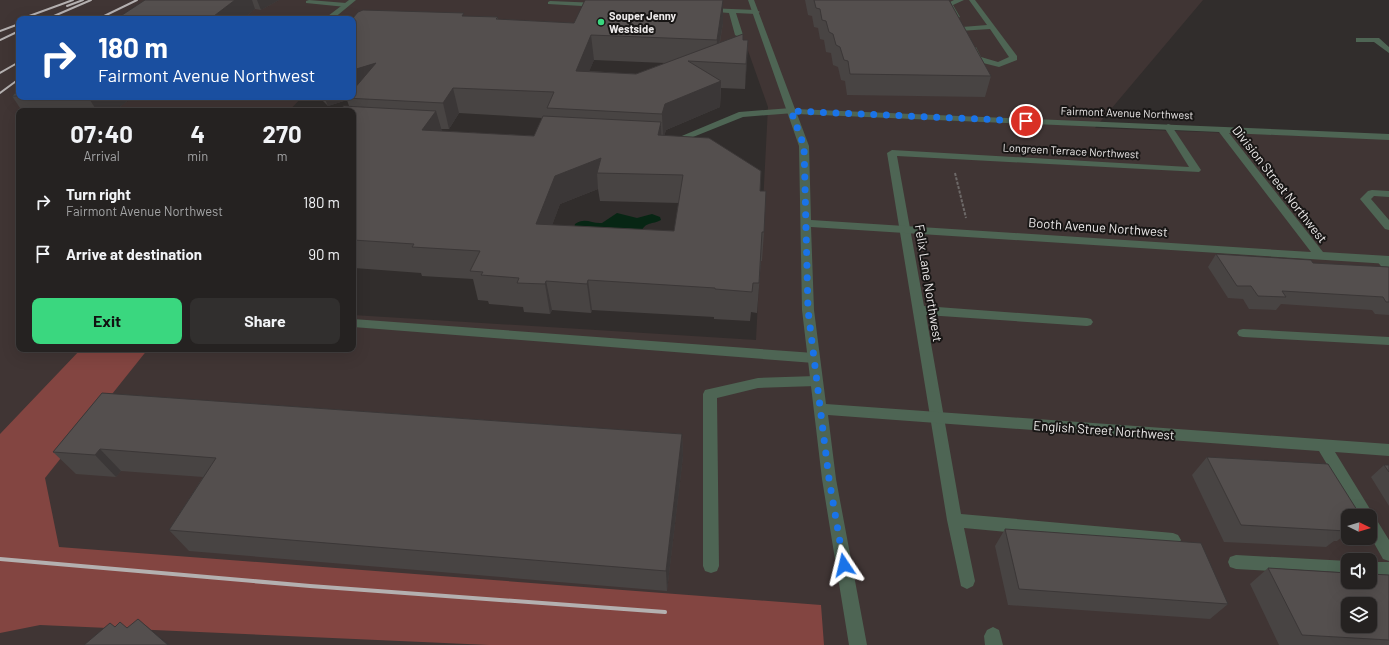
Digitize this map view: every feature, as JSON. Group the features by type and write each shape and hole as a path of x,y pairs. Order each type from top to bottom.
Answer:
{"street":[{"path":"751,0 804,146 808,310 819,409 829,479 858,645"},
{"path":"961,0 949,4 978,59 998,65 1014,58 972,0"},
{"path":"308,2 349,2"},
{"path":"332,16 349,2"},
{"path":"550,3 604,6"},
{"path":"698,9 756,12"},
{"path":"732,11 739,35"},
{"path":"966,35 992,27"},
{"path":"1359,40 1376,40 1389,51"},
{"name":"Fairmont Avenue Northwest","path":"664,145 742,114 791,111 1389,137"},
{"name":"Longreen Terrace Northwest","path":"892,153 1196,170 1168,127"},
{"name":"Division Street Northwest","path":"1221,129 1319,255"},
{"name":"Felix Lane Northwest","path":"892,153 955,520 967,581"},
{"path":"1389,194 1372,193 1365,199 1389,228"},
{"name":"Booth Avenue Northwest","path":"806,223 1319,255 1387,263"},
{"path":"919,310 1087,322"},
{"path":"356,323 814,358"},
{"path":"1243,332 1389,341"},
{"path":"711,566 710,394 758,383 816,381"},
{"name":"English Street Northwest","path":"819,409 1389,450"},
{"path":"1324,445 1362,509"},
{"path":"955,520 1173,540"},
{"path":"1377,534 1389,554"},
{"path":"1236,562 1341,568"},
{"path":"1377,569 1389,570"}],"path":[{"path":"952,168 956,174 968,222"}],"shaded area":[{"path":"0,0 1203,0 1095,128 1389,139 1389,645 0,645","holes":["16,16 356,16 356,19 746,45 768,107 756,340 356,315 356,352 16,352 16,108 292,108 299,100 16,100"]},
{"path":"617,213 637,218 652,214 660,217 661,220 645,226 641,232 574,229 575,224 579,222 585,221 602,223"},
{"path":"78,352 146,352 45,478 59,547 821,605 824,645 489,645 40,625 0,633 0,434"}],"building":[{"path":"145,0 235,0 214,16 121,16"},
{"path":"585,0 723,0 717,40 591,35 576,71 636,74 743,34 743,40 748,40 746,64 688,61 721,81 665,104 662,114 547,108 554,92 453,88 443,103 356,99 356,86 376,63 356,69 356,16 355,16 358,12 363,10 464,13 462,16 498,17 496,19 574,23"},
{"path":"814,0 949,0 991,76 850,74 848,61 844,60 840,47 836,45 833,34 829,32 826,21 822,20 820,9 816,8"},
{"path":"343,106 436,111 422,130 534,136 543,116 661,122 658,135 709,138 761,171 760,191 766,191 759,283 753,283 752,292 715,288 588,280 587,284 546,281 545,284 517,283 519,278 481,275 483,272 470,271 480,251 412,247 414,244 356,240 356,108 344,108","holes":["601,158 597,173 683,175 674,231 536,224 555,176"]},
{"path":"1216,254 1311,260 1313,263 1389,267 1389,302 1386,302 1383,297 1282,291 1286,297 1258,296 1251,286 1237,286"},
{"path":"102,393 682,434 666,571 169,530 216,458 100,449 95,455 53,452"},
{"path":"1207,457 1328,464 1356,509 1341,509 1341,531 1241,525"},
{"path":"1384,465 1389,465 1389,472"},
{"path":"1005,529 1201,543 1228,604 1019,589"},
{"path":"1268,568 1341,573 1341,589 1377,589 1377,574 1389,575 1389,640 1302,635"},
{"path":"138,619 168,645 84,645 110,623 115,627 120,622 127,628"}],"railway":[{"path":"29,16 73,0"},
{"path":"67,6 83,0"},
{"path":"54,16 91,0"},
{"path":"104,16 137,0"},
{"path":"0,31 16,25"},
{"path":"0,40 16,32"},
{"path":"0,73 16,64"},
{"path":"0,93 16,81"},
{"path":"0,559 310,586 665,612"}],"place":[{"name":"Souper Jenny Westside","path":"601,22"}],"route":[{"path":"844,565 829,479 819,409 808,310 804,146 791,111 1026,121"}]}
